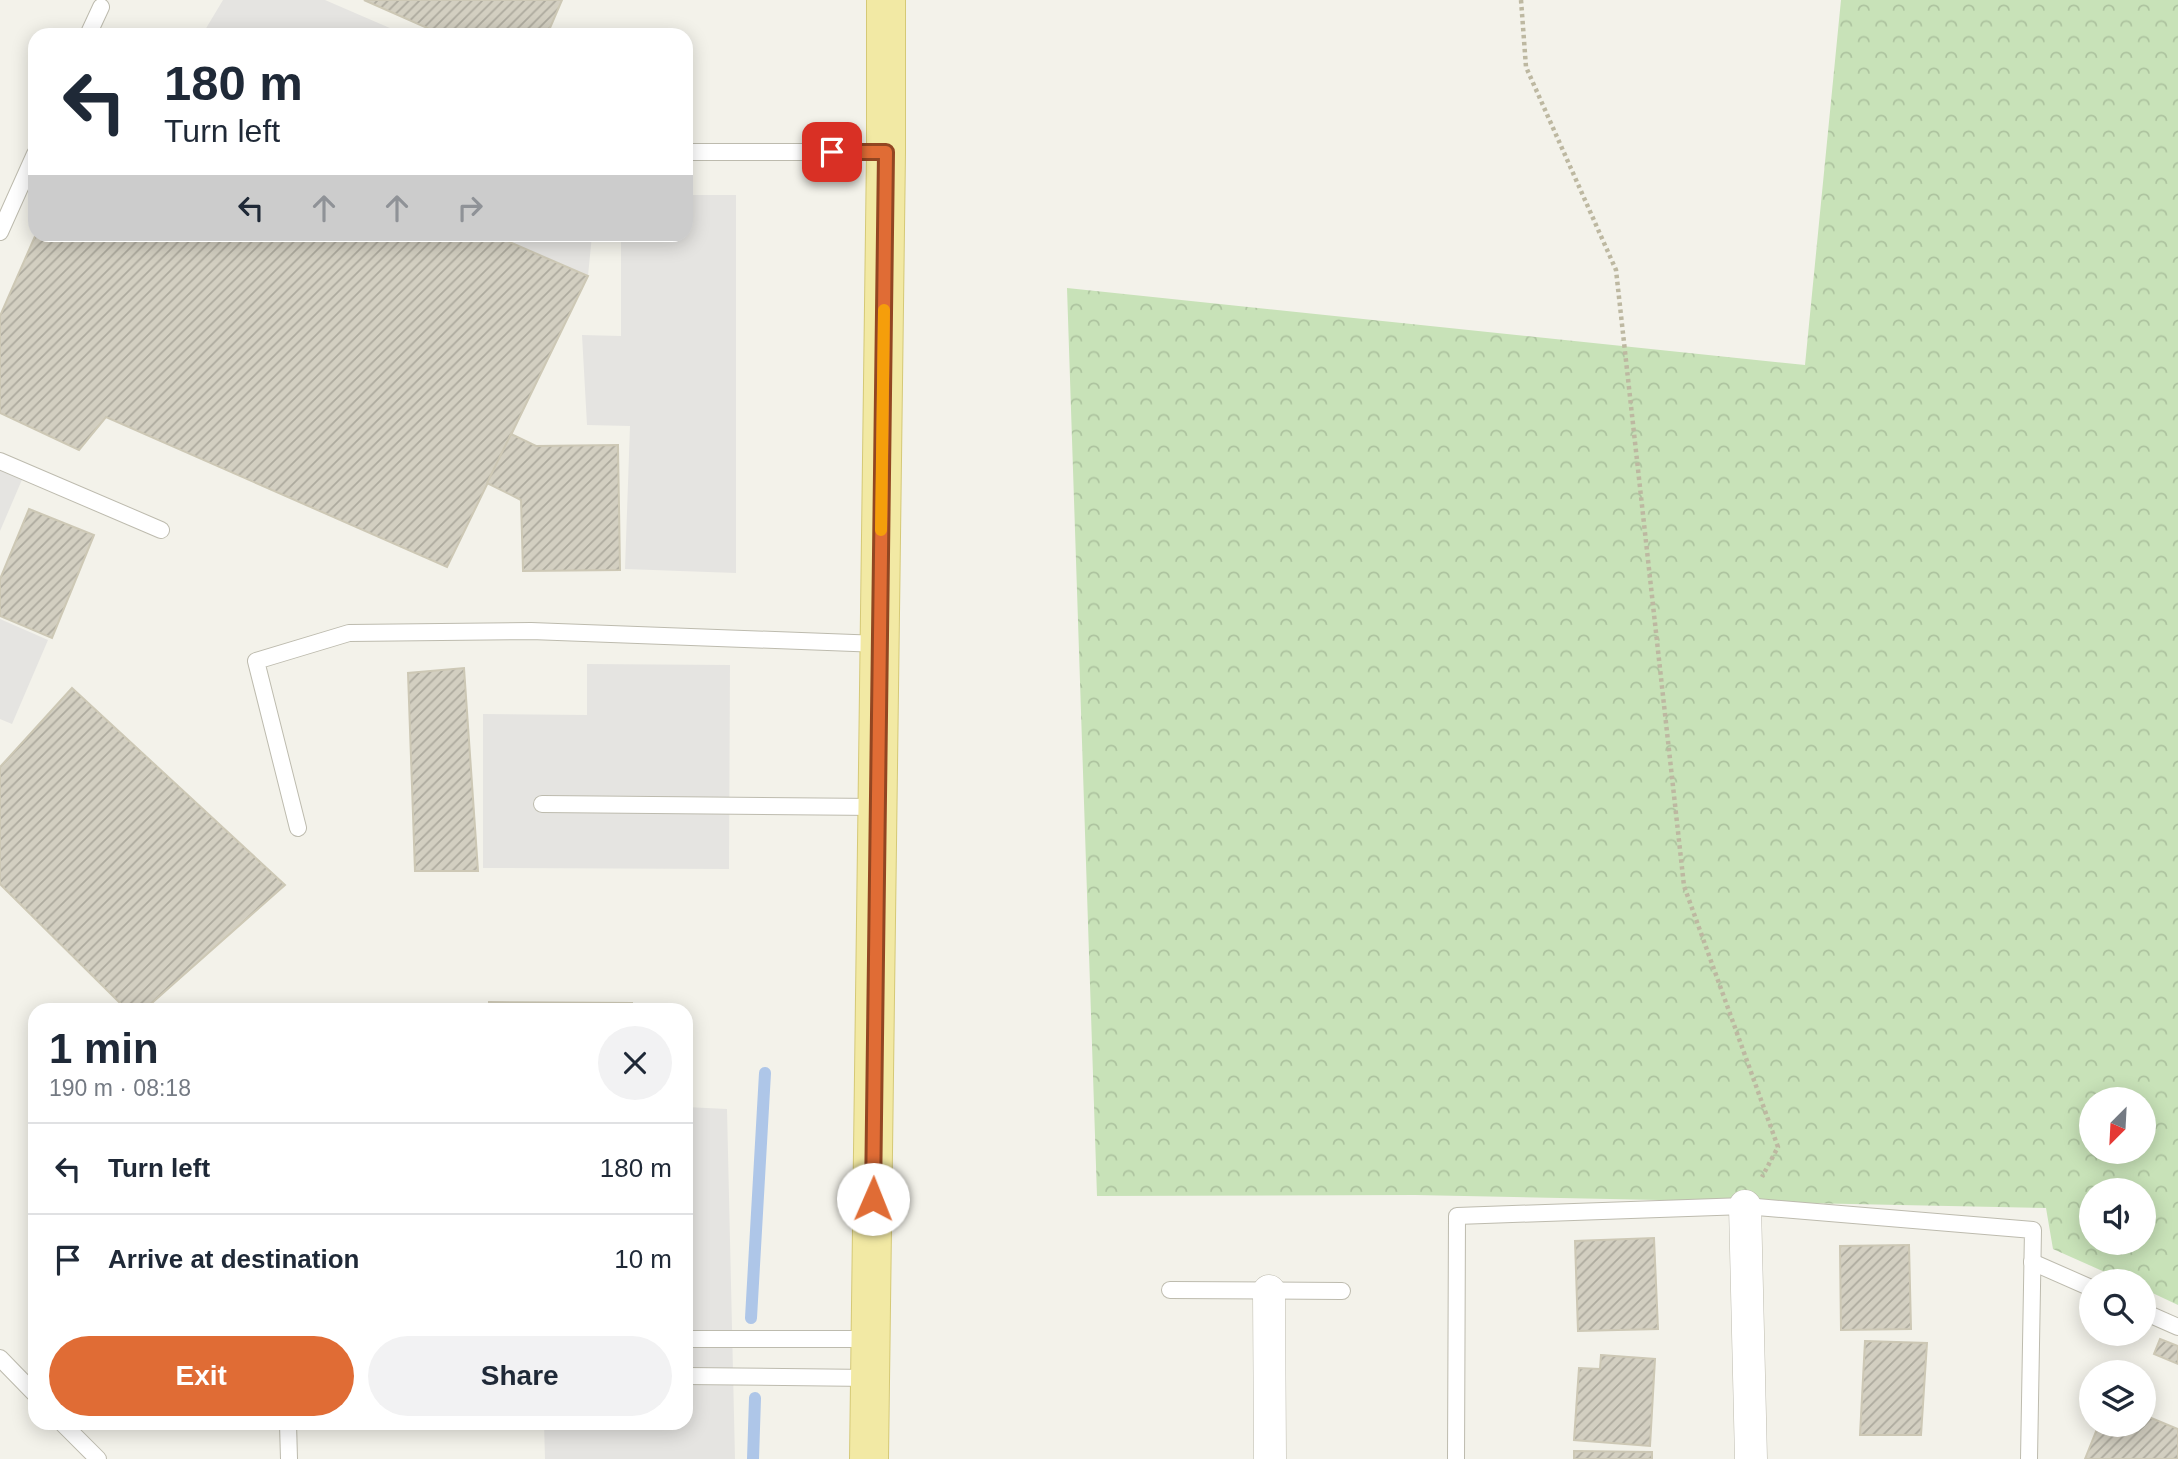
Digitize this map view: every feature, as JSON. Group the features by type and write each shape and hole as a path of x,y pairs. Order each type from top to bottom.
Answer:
{"main road":[{"path":"869,1459 886,0"}],"street":[{"path":"1745,1206 1751,1459"},
{"path":"1269,1291 1270,1459"}],"lane":[{"path":"91,28 101,7"},
{"path":"693,152 886,152"},
{"path":"0,232 28,170"},
{"path":"0,461 161,530"},
{"path":"298,828 256,661 349,633 531,631 880,644"},
{"path":"542,804 877,807"},
{"path":"1456,1459 1457,1216 1745,1206 2032,1230 2029,1459"},
{"path":"2032,1262 2079,1283"},
{"path":"1170,1290 1342,1291"},
{"path":"2156,1317 2178,1327"},
{"path":"693,1339 871,1339"},
{"path":"0,1358 28,1387"},
{"path":"693,1376 870,1378"},
{"path":"69,1430 97,1459"},
{"path":"288,1430 289,1459"}],"path":[{"path":"1521,0 1526,67 1616,270 1685,886 1778,1147 1745,1206"}],"green space":[{"path":"1841,0 2178,0 2178,1305 2156,1295 2156,1269 2098,1269 2053,1249 2046,1208 1415,1195 1097,1196 1067,288 1805,365"}],"shaded area":[{"path":"223,0 325,0 390,28 206,28"},
{"path":"693,195 736,195 736,573 625,569 630,426 587,425 582,335 621,336 621,242 693,242"},
{"path":"508,242 591,242 588,276"},
{"path":"0,464 24,475 0,531"},
{"path":"0,619 48,640 12,724 0,719"},
{"path":"587,664 730,665 729,869 483,868 483,714 587,715"},
{"path":"693,1107 727,1109 735,1459 545,1459 544,1430 693,1430"}],"building":[{"path":"364,0 562,0 550,28 427,28"},
{"path":"32,242 509,242 588,276 447,567 106,417 79,450 0,413 0,316"},
{"path":"511,434 536,446 618,445 620,570 523,571 521,500 487,483"},
{"path":"29,509 94,535 52,638 0,616 0,579"},
{"path":"464,668 478,871 415,871 408,673"},
{"path":"72,688 285,885 152,1003 120,1003 0,884 0,767"},
{"path":"489,1002 632,1003 489,1003"},
{"path":"1654,1238 1658,1329 1578,1331 1575,1241"},
{"path":"1909,1245 1911,1329 1841,1330 1840,1246"},
{"path":"2160,1339 2178,1346 2178,1364 2154,1354"},
{"path":"1865,1341 1927,1343 1921,1435 1860,1435"},
{"path":"1601,1355 1655,1359 1650,1446 1574,1440 1579,1368 1600,1369"},
{"path":"2156,1420 2178,1429 2178,1459 2085,1459 2094,1437 2156,1437"},
{"path":"1574,1451 1652,1452 1652,1459 1574,1459"}],"waterway":[{"path":"751,1318 765,1073"},
{"path":"753,1459 755,1398"}],"slow traffic":[{"path":"881,530 884,310"}],"route":[{"path":"832,152 886,152 873,1199"}]}
